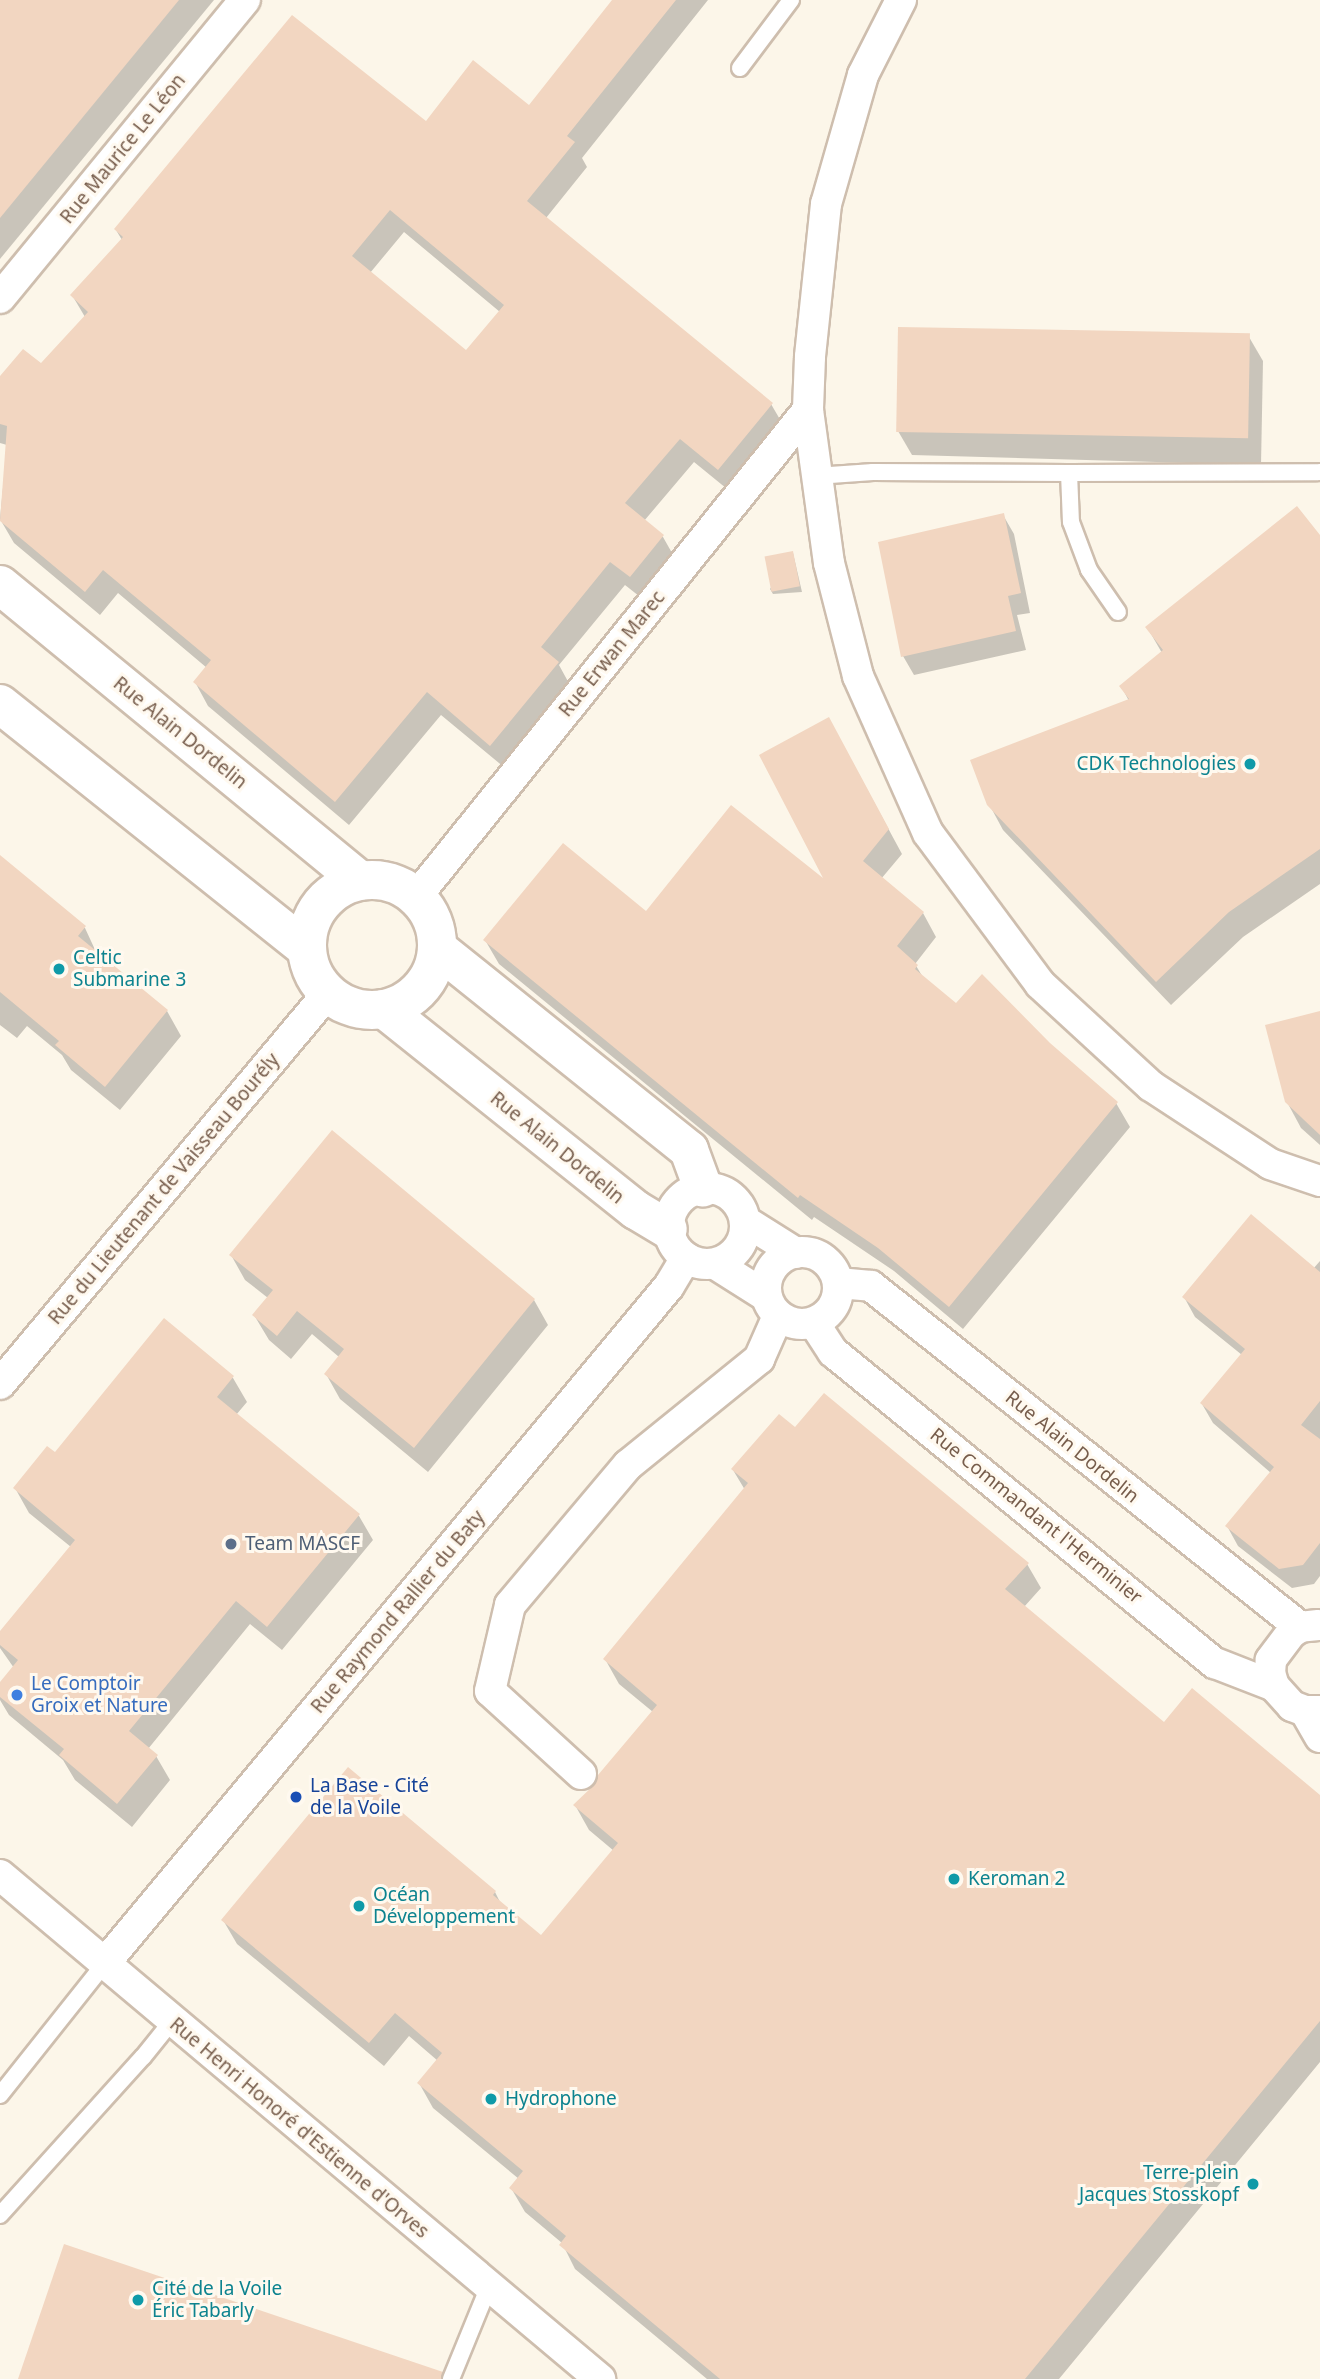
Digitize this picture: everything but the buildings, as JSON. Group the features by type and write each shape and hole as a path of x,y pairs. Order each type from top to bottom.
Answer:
{"street":[{"name":"Rue Maurice Le Léon","path":"0,298 245,0"},
{"path":"901,0 863,75 826,204 810,357 808,410 829,564 858,676 928,833 1040,984 1151,1086 1270,1164 1320,1181"},
{"name":"Rue Erwan Marec","path":"416,897 808,410"},
{"name":"Rue Alain Dordelin","path":"0,585 360,881"},
{"path":"0,704 307,949"},
{"path":"360,881 380,881 399,886 416,897 428,911 436,929 437,948 433,969 421,988 405,1002 384,1009 364,1010 345,1004 328,993 317,981 307,949 315,913 327,898 342,887 360,881"},
{"path":"437,948 689,1150 704,1188"},
{"name":"Rue du Lieutenant de Vaisseau Bourély","path":"0,1384 328,993"},
{"name":"Rue Alain Dordelin","path":"384,1009 636,1210 677,1244 695,1263 717,1265 772,1306"},
{"path":"677,1244 674,1206 682,1196 704,1188 726,1192 736,1200 745,1221 742,1242 735,1252 717,1265"},
{"path":"745,1221 796,1253 818,1255 828,1263 838,1283 833,1307 814,1323 790,1323 772,1306"},
{"name":"Rue Raymond Rallier du Baty","path":"105,1963 669,1286 677,1244"},
{"path":"581,1774 491,1691 510,1605 628,1465 758,1359 772,1306 769,1272 776,1263 796,1253"},
{"name":"Rue Alain Dordelin","path":"838,1283 871,1286 1310,1626"},
{"name":"Rue Commandant l'Herminier","path":"814,1323 833,1352 1215,1664 1274,1686"},
{"path":"1310,1626 1291,1633 1271,1660 1274,1686 1282,1698 1312,1711 1320,1737"},
{"name":"Rue Henri Honoré d'Estienne d'Orves","path":"0,1875 171,2022 600,2379"}],"lane":[{"path":"740,68 791,0"},
{"path":"816,476 873,472 1320,472"},
{"path":"1069,472 1071,522 1089,570 1118,612"},
{"path":"0,2095 105,1963"},
{"path":"0,2215 143,2057 171,2022"},
{"path":"451,2379 489,2286"}],"place":[{"name":"CDK Technologies","path":"1250,764"},
{"name":"Celtic Submarine 3","path":"59,969"},
{"name":"Team MASCF","path":"231,1544"},
{"name":"Le Comptoir Groix et Nature","path":"17,1695"},
{"name":"La Base - Cité de la Voile","path":"296,1797"},
{"name":"Keroman 2","path":"954,1879"},
{"name":"Océan Développement","path":"359,1906"},
{"name":"Hydrophone","path":"491,2099"},
{"name":"Terre-plein Jacques Stosskopf","path":"1253,2184"},
{"name":"Cité de la Voile Éric Tabarly","path":"138,2300"}]}
